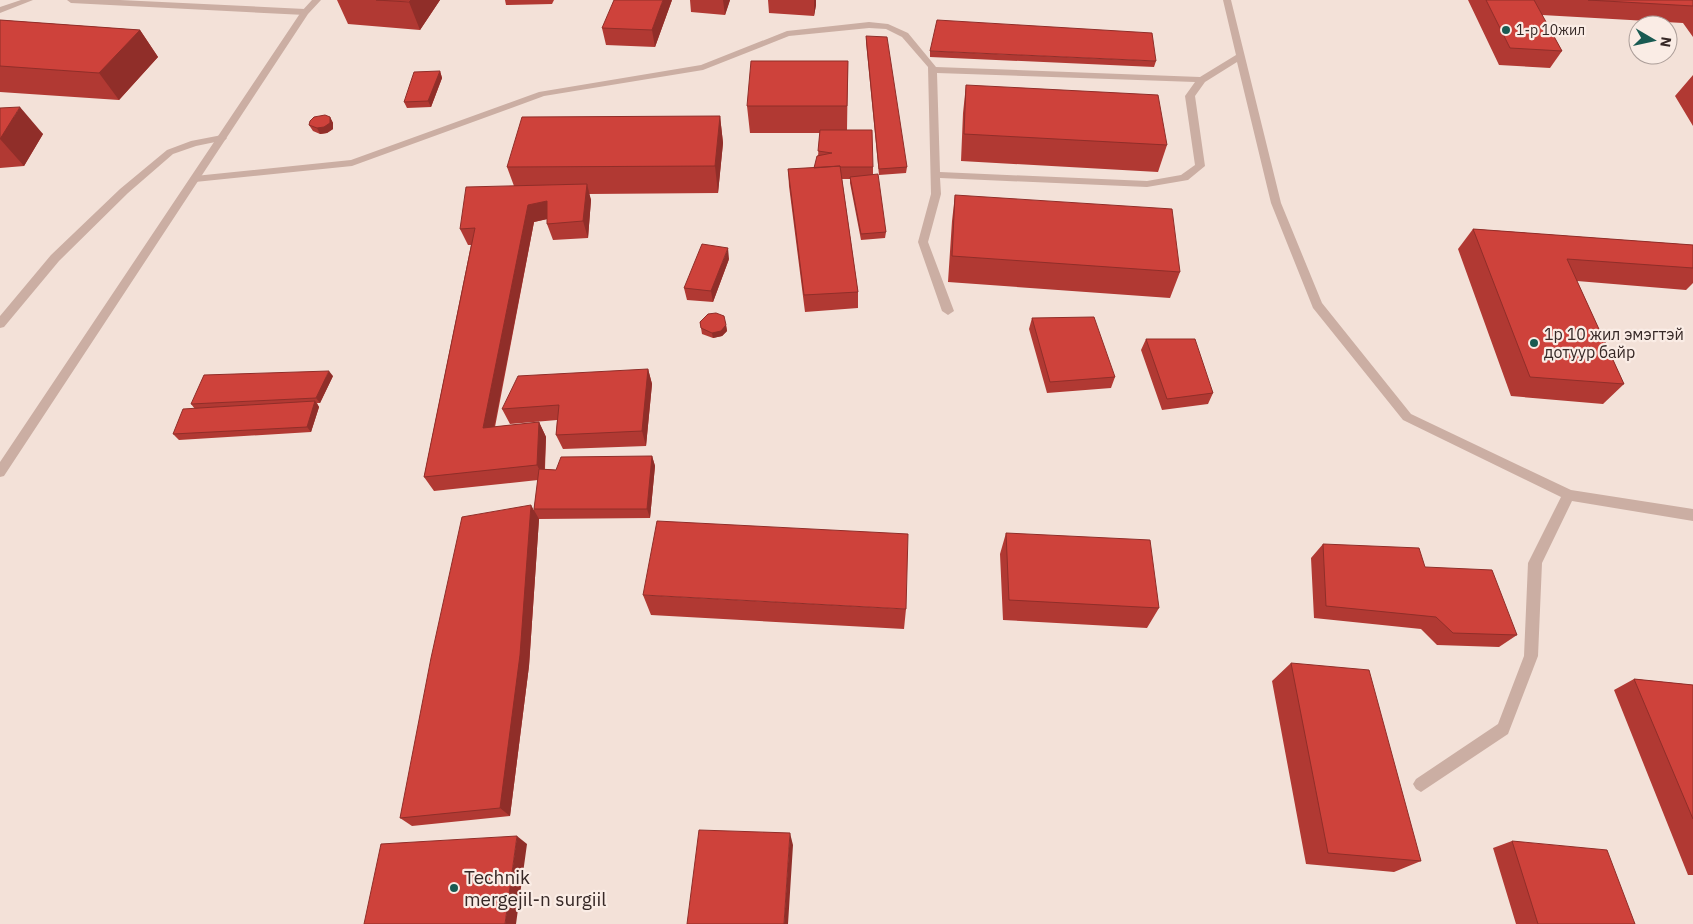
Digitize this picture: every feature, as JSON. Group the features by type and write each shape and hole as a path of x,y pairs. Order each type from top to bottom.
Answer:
{"street":[{"path":"0,10 29,0"},
{"path":"71,0 305,12"},
{"path":"0,472 305,12 317,0"},
{"path":"1227,0 1276,203 1317,304 1407,418 1569,495 1693,516"},
{"path":"195,179 352,162 542,94 703,67 787,34 868,25 888,27 905,35 932,70 936,194 923,242 948,310"},
{"path":"935,175 1147,184 1184,178 1200,166 1190,96 1202,80 1240,56"},
{"path":"932,70 1202,80"},
{"path":"0,324 55,258 124,191 170,152 194,143 222,138"},
{"path":"1421,784 1503,729 1531,656 1536,563 1569,495"}],"building":[{"path":"376,0 411,0 409,2"},
{"path":"614,0 663,0 652,30 602,28"},
{"path":"1486,0 1534,0 1562,51 1510,48"},
{"path":"1588,0 1693,0 1693,6"},
{"path":"0,20 140,30 99,73 0,66"},
{"path":"937,20 1152,33 1156,61 930,51"},
{"path":"866,36 887,37 907,167 879,169"},
{"path":"751,61 848,61 847,106 747,106"},
{"path":"440,71 428,101 404,102 414,72"},
{"path":"966,85 1158,95 1167,145 964,134"},
{"path":"20,107 0,139 0,108"},
{"path":"325,115 330,117 330,123 324,127 317,128 309,125 314,117"},
{"path":"720,116 715,166 507,167 522,117"},
{"path":"820,130 872,130 873,167 840,166 814,168 817,156 832,153 818,151"},
{"path":"840,166 858,292 804,295 788,169"},
{"path":"878,174 886,232 861,234 850,177"},
{"path":"587,184 583,221 547,224 547,201 528,205 483,428 539,422 537,465 424,477 475,228 460,229 466,187"},
{"path":"955,195 1172,209 1180,272 952,256"},
{"path":"1473,229 1693,245 1693,268 1567,259 1624,384 1530,377"},
{"path":"702,244 728,248 711,291 684,288"},
{"path":"716,313 724,316 726,325 721,331 712,333 701,328 700,322 708,314"},
{"path":"1094,317 1115,377 1050,382 1032,318"},
{"path":"1146,339 1195,339 1213,393 1167,399"},
{"path":"648,369 642,431 556,435 559,405 502,409 518,376"},
{"path":"329,371 316,398 191,404 204,375"},
{"path":"315,401 307,427 173,434 183,409"},
{"path":"652,456 647,509 534,509 539,469 556,470 561,457"},
{"path":"531,505 520,655 500,808 400,818 431,658 462,517"},
{"path":"657,521 908,534 906,609 643,595"},
{"path":"1006,533 1150,540 1159,608 1009,600"},
{"path":"1323,544 1419,548 1425,567 1492,570 1517,635 1453,633 1436,617 1326,606"},
{"path":"1291,663 1369,670 1421,861 1328,853"},
{"path":"1634,679 1693,685 1693,819"},
{"path":"699,830 790,833 784,924 687,924"},
{"name":"Technik mergejil-n surgiil","path":"517,836 505,924 364,924 381,844"},
{"path":"1512,841 1607,850 1635,924 1538,924"}],"place":[{"name":"1-р 10жил","path":"1506,30"},
{"name":"1р 10 жил эмэгтэй дотуур байр","path":"1534,343"},
{"name":"Technik mergejil-n surgiil","path":"454,888"}]}
